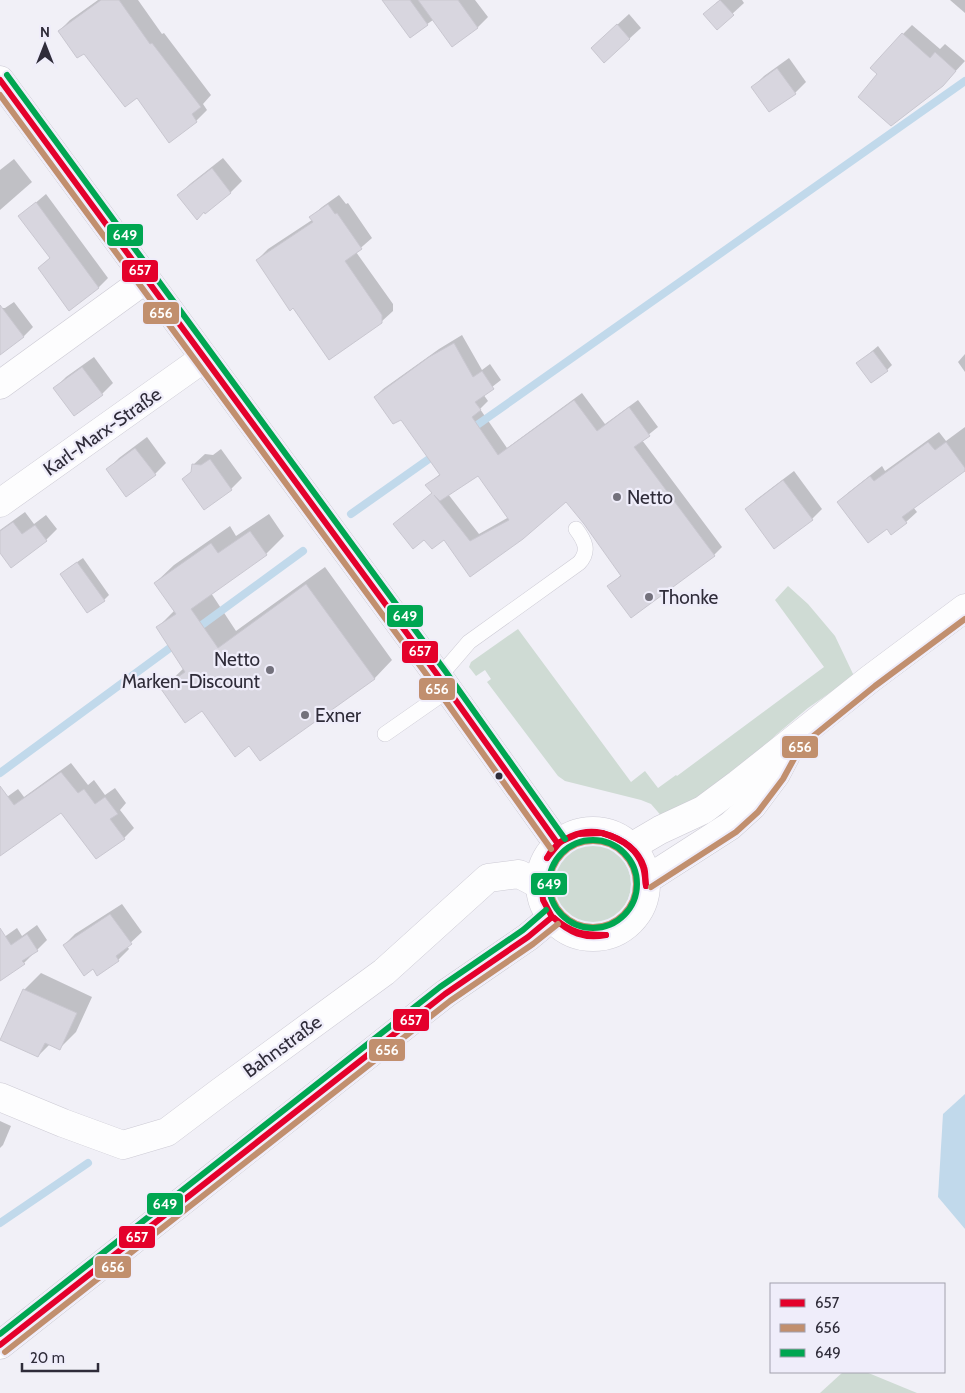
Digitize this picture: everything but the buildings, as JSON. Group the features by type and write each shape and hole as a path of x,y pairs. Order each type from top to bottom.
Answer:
{"street":[{"path":"0,80 444,683 558,844"},
{"path":"0,385 146,279"},
{"name":"Karl-Marx-Straße","path":"0,503 204,358"},
{"path":"631,847 660,830 703,810 870,679 965,608"},
{"path":"646,880 730,826 752,806 776,774 794,740"},
{"path":"595,831 615,836 631,847 642,862 646,880 645,896 639,911 632,920 613,933 600,936 586,936 574,933 552,917 544,902 540,886 541,874 545,863 550,853 558,844 582,832 595,831"},
{"name":"Bahnstraße","path":"0,1096 63,1123 123,1145 167,1132 384,972 488,878 519,874 540,886"},
{"path":"0,1344 446,994 528,937 552,917"}],"lane":[{"path":"385,734 444,683 469,642 579,563 584,557 586,546 576,529"}],"shaded area":[{"path":"788,586 808,604 835,636 854,676 808,708 777,734 741,769 664,819 651,804 565,781 558,776 487,682 491,679 485,670 476,676 469,667 471,662 518,629 631,782 645,771 658,788 824,667 775,600"},
{"path":"591,844 606,847 619,856 628,869 631,884 628,899 619,912 606,921 591,924 576,921 563,912 554,899 551,884 554,869 563,856 576,847"},
{"path":"842,1373 868,1373 917,1393 820,1393"}],"water":[{"path":"965,1094 965,1229 938,1197 943,1114"}],"waterway":[{"path":"470,430 965,81"},
{"path":"351,514 436,454"},
{"path":"195,630 303,551"},
{"path":"0,773 178,642"},
{"path":"0,1223 88,1163"}],"transit line":[{"name":"649","path":"7,75 446,672 565,839"},
{"name":"657","path":"0,80 439,677 558,844"},
{"name":"656","path":"0,95 432,682 551,849"},
{"name":"656","path":"651,887 736,832 758,812 783,779 801,746 875,686 965,619"},
{"name":"657","path":"547,858 557,845 570,836 586,832 602,833"},
{"name":"657","path":"547,858 560,842 578,834 602,833"},
{"name":"657","path":"602,833 627,844 637,854 645,869 646,886"},
{"name":"657","path":"602,833 621,841 637,854 645,874 646,886"},
{"name":"649","path":"593,840 610,843 624,853 634,867 637,884 634,901 624,915 610,925 593,928 576,925 562,915 552,901 549,884 552,867 562,853 576,843 593,840"},
{"name":"656","path":"593,841 610,844 624,853 633,867 636,884 633,901 624,915 610,924 593,927 576,924 562,915 553,901 550,884 553,867 562,853 576,844 593,841"},
{"name":"657","path":"541,880 543,900 552,917"},
{"name":"649","path":"0,1334 440,987 523,930 546,910"},
{"name":"657","path":"0,1345 445,994 528,937 552,917"},
{"name":"657","path":"554,918 566,927 578,932 606,935"},
{"name":"657","path":"554,918 565,928 577,934 591,936 606,935"},
{"name":"656","path":"5,1352 450,1001 533,944 558,924"}],"place":[{"name":"Netto","path":"617,497"},
{"name":"Thonke","path":"649,597"},
{"name":"Netto Marken-Discount","path":"270,670"},
{"name":"Exner","path":"305,715"}]}
